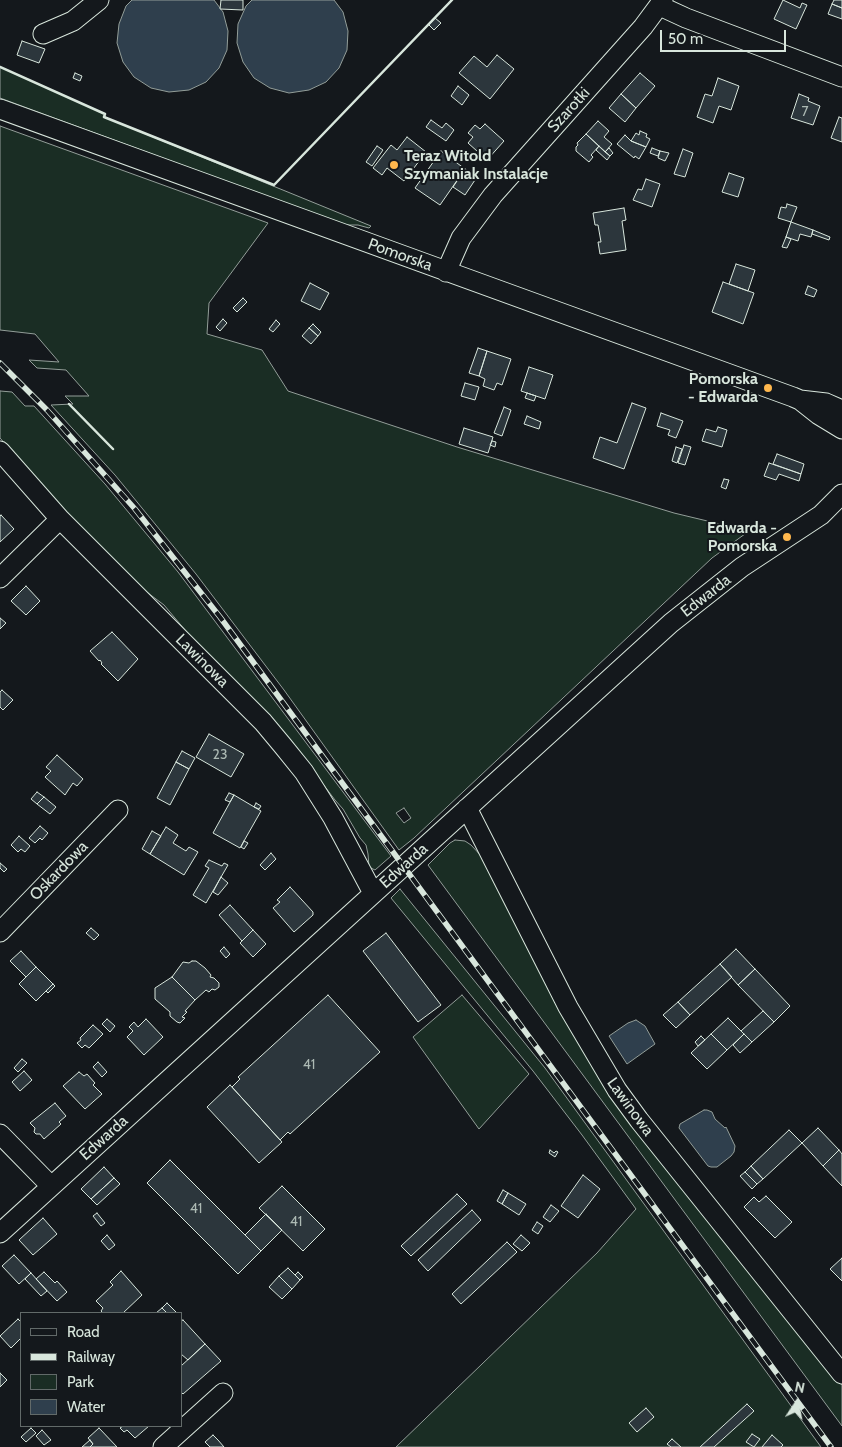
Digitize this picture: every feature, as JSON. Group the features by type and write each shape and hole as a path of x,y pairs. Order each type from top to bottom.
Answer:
{"street":[{"path":"43,34 73,21 99,0"},
{"path":"662,3 686,18 842,77"},
{"name":"Szarotki","path":"446,272 461,238 493,195 662,3"},
{"name":"Pomorska","path":"0,109 800,400 826,403 842,410"},
{"name":"Pomorska","path":"800,400 842,429"},
{"name":"Lawinowa","path":"0,451 60,519 262,722 283,746 304,772 333,818 373,893"},
{"name":"Edwarda","path":"0,1233 670,623 742,567 821,515 842,494"},
{"name":"Edwarda","path":"821,515 842,511"},
{"path":"0,578 60,519"},
{"name":"Lawinowa","path":"467,808 568,1007 617,1090 648,1133 842,1374"},
{"name":"Oskardowa","path":"0,932 118,810"},
{"path":"0,1134 51,1186"},
{"path":"163,1447 223,1393"}],"green space":[{"path":"0,67 105,114 104,117 371,226 369,228 358,225 344,225 0,98"},
{"path":"0,126 268,223 209,303 207,334 262,350 288,391 457,447 674,513 749,531 712,558 399,850 284,690 196,574 115,475 51,405 73,404 65,396 89,396 66,370 37,368 29,360 59,362 35,334 0,330","holes":["404,808 411,818 404,823 396,813"]},
{"path":"0,391 12,392 25,406 34,406 105,484 178,572 391,856 375,870 369,867 366,845 343,809 279,726 196,643 164,605 124,575 0,438"},
{"path":"455,840 465,841 471,845 485,860 543,977 842,1385 842,1426 428,865"},
{"path":"400,889 545,1068 821,1447 396,1447 597,1253 636,1209 533,1071 391,898"},
{"path":"462,995 529,1074 479,1129 413,1037"}],"water":[{"path":"132,0 214,0 223,12 228,31 227,50 219,68 206,82 189,90 169,92 151,88 134,77 123,62 117,43 119,24 126,6"},
{"path":"252,0 334,0 343,12 348,31 347,50 339,68 326,82 309,90 289,93 270,88 254,78 243,62 237,43 238,24 246,6"},
{"path":"636,1020 645,1026 655,1044 627,1064 609,1036"},
{"path":"704,1110 712,1112 715,1119 726,1127 735,1146 731,1156 717,1167 708,1166 679,1128 680,1124"}],"building":[{"path":"221,0 243,0 243,10 220,9"},
{"path":"783,0 800,8 802,3 807,5 796,29 774,19"},
{"path":"834,0 842,0 842,8 832,4"},
{"path":"832,4 842,8 842,19 828,14"},
{"path":"435,18 441,23 434,30 429,25"},
{"path":"22,41 45,49 39,63 17,55"},
{"path":"497,55 514,69 490,99 459,73 474,56 487,67"},
{"path":"75,73 82,76 80,81 73,78"},
{"path":"640,73 655,86 636,108 621,94"},
{"path":"718,78 739,86 731,110 719,106 713,123 697,117 705,94 712,96"},
{"path":"458,86 469,95 462,105 451,96"},
{"path":"621,94 636,108 625,122 609,108"},
{"path":"799,94 809,98 808,101 820,106 813,125 791,118"},
{"path":"839,117 842,118 842,142 831,138"},
{"path":"431,120 442,128 446,123 454,130 446,141 426,127"},
{"path":"598,121 609,131 604,137 612,144 605,152 586,134"},
{"path":"485,124 504,141 487,160 468,143 473,137 468,133 475,125 480,129"},
{"path":"640,131 647,134 646,137 650,139 646,147 631,141 636,133 639,135"},
{"path":"586,134 599,146 591,155 593,157 589,162 576,151 577,143"},
{"path":"625,135 631,141 646,147 639,159 635,156 634,158 617,144"},
{"path":"407,137 426,152 404,181 387,168 382,175 373,168 391,145 397,150"},
{"path":"377,146 383,150 372,166 366,162"},
{"path":"599,146 610,156 607,160 596,150"},
{"path":"609,148 613,153 610,156 605,152"},
{"path":"652,148 660,151 658,156 650,153"},
{"path":"683,149 693,153 685,177 674,174"},
{"path":"441,151 465,169 440,205 415,188"},
{"path":"660,151 669,153 665,161 658,158"},
{"path":"465,169 477,177 465,195 453,187"},
{"path":"729,173 744,178 738,197 722,192"},
{"path":"646,179 660,184 652,207 633,200 638,189 642,190"},
{"path":"787,204 797,207 791,222 778,218 781,207 786,208"},
{"path":"624,208 626,220 622,221 626,250 600,254 598,242 601,242 598,225 595,225 593,213"},
{"path":"791,222 813,230 811,237 800,234 798,241 786,237"},
{"path":"813,230 830,237 829,240 812,234"},
{"path":"786,237 791,239 787,248 782,247"},
{"path":"736,264 755,270 748,291 729,284"},
{"path":"723,282 754,293 743,324 712,312"},
{"path":"310,283 329,293 320,310 301,301"},
{"path":"808,286 817,290 814,297 805,294"},
{"path":"243,298 247,302 237,312 233,308"},
{"path":"223,319 227,323 220,331 216,327"},
{"path":"276,320 280,324 273,332 269,329"},
{"path":"313,324 321,332 318,336 309,328"},
{"path":"309,328 318,336 311,344 302,336"},
{"path":"478,348 487,351 479,376 469,373"},
{"path":"487,351 511,359 502,385 497,383 494,390 483,386 485,379 479,376"},
{"path":"529,367 553,375 545,399 521,391"},
{"path":"465,383 479,387 475,400 461,396"},
{"path":"527,393 536,396 534,401 525,398"},
{"path":"632,403 646,408 624,469 593,458 600,437 617,443"},
{"path":"504,407 511,410 502,436 494,433"},
{"path":"661,413 683,421 676,438 668,435 670,430 657,426"},
{"path":"527,416 541,422 539,429 524,424"},
{"path":"718,427 727,430 722,447 702,441 706,429 716,432"},
{"path":"464,428 493,437 488,453 459,444"},
{"path":"492,441 496,442 495,447 490,445"},
{"path":"684,445 691,447 685,465 678,463"},
{"path":"676,447 682,449 677,463 672,461"},
{"path":"777,454 804,464 801,474 773,464"},
{"path":"769,463 801,474 799,481 779,474 776,480 764,476"},
{"path":"724,479 729,480 726,489 721,487"},
{"path":"0,516 14,529 0,542"},
{"path":"26,586 40,601 26,615 11,601"},
{"path":"0,618 6,623 0,629"},
{"path":"112,632 138,659 118,681 90,651"},
{"path":"2,690 13,700 3,710 0,707 0,692"},
{"path":"209,734 244,754 231,777 196,757"},
{"path":"182,751 195,758 189,769 176,762"},
{"path":"57,755 83,779 77,786 73,783 65,795 45,777 51,771 46,767"},
{"path":"176,762 189,769 170,805 157,798"},
{"path":"37,792 44,797 37,804 31,799"},
{"path":"229,793 234,795 230,802 225,800"},
{"path":"234,795 261,811 240,848 213,833"},
{"path":"44,797 56,807 50,814 37,804"},
{"path":"256,803 261,806 259,809 254,807"},
{"path":"40,826 48,833 42,840 40,838 35,843 29,838"},
{"path":"166,827 178,835 173,843 186,851 189,847 198,852 184,875 150,854"},
{"path":"152,831 161,836 150,854 142,849"},
{"path":"19,836 30,846 25,852 21,849 18,852 11,845"},
{"path":"244,841 248,843 244,849 241,847"},
{"path":"271,853 276,859 265,870 260,865"},
{"path":"209,860 222,866 224,863 228,865 206,903 193,895 209,868 205,866"},
{"path":"0,863 7,869 4,872 0,868"},
{"path":"221,877 228,883 218,895 213,892"},
{"path":"290,887 313,912 313,915 294,932 273,908 280,902 277,900"},
{"path":"230,905 253,930 242,941 219,915"},
{"path":"91,928 99,935 94,940 86,933"},
{"path":"253,930 266,944 253,957 240,943"},
{"path":"386,933 441,1005 418,1022 363,951"},
{"path":"224,947 230,954 226,958 220,951"},
{"path":"736,949 755,969 738,985 720,964"},
{"path":"21,951 36,967 26,977 10,961"},
{"path":"196,961 205,968 211,975 210,977 219,983 219,987 215,990 212,989 209,992 206,990 195,1000 172,977 183,962 189,963"},
{"path":"720,964 732,977 690,1015 678,1002"},
{"path":"36,967 53,984 36,1001 19,984"},
{"path":"755,969 790,1006 774,1022 738,985"},
{"path":"172,977 195,1000 185,1011 187,1012 182,1017 185,1018 180,1023 170,1016 170,1012 155,999 155,988"},
{"path":"53,984 55,986 48,993 46,991"},
{"path":"328,995 380,1052 290,1134 288,1132 280,1140 232,1087 240,1079 238,1077"},
{"path":"678,1002 690,1015 676,1028 663,1015"},
{"path":"763,1011 774,1022 752,1042 741,1031"},
{"path":"728,1018 744,1034 727,1050 711,1034"},
{"path":"107,1019 115,1026 110,1032 102,1024"},
{"path":"146,1019 163,1037 144,1055 127,1037 133,1031 129,1027 134,1022 138,1027"},
{"path":"93,1025 103,1034 89,1048 85,1045 82,1048 77,1043"},
{"path":"711,1034 727,1050 707,1069 691,1053"},
{"path":"744,1034 752,1042 740,1053 733,1045"},
{"path":"701,1036 705,1040 698,1046 695,1042"},
{"path":"22,1059 27,1063 18,1072 14,1068"},
{"path":"98,1062 107,1072 102,1077 93,1067"},
{"path":"24,1071 32,1080 20,1091 12,1082"},
{"path":"79,1072 84,1076 87,1074 95,1083 93,1085 102,1094 85,1109 63,1086"},
{"path":"230,1085 282,1142 259,1163 207,1107"},
{"path":"55,1103 66,1116 59,1122 61,1124 44,1139 40,1134 34,1132 35,1128 30,1123"},
{"path":"818,1128 839,1150 823,1166 802,1143"},
{"path":"789,1130 802,1143 763,1179 751,1166"},
{"path":"550,1150 554,1153 558,1152 555,1157 549,1153"},
{"path":"839,1150 842,1154 842,1186 823,1166"},
{"path":"170,1160 261,1251 238,1274 147,1183"},
{"path":"751,1166 763,1179 757,1184 745,1172"},
{"path":"104,1167 114,1178 91,1199 81,1189"},
{"path":"745,1172 757,1184 752,1189 740,1176"},
{"path":"583,1175 600,1189 578,1218 561,1206"},
{"path":"114,1178 120,1184 97,1205 91,1199"},
{"path":"282,1186 325,1229 303,1251 259,1208"},
{"path":"503,1190 508,1193 502,1204 497,1201"},
{"path":"508,1193 526,1204 519,1215 502,1204"},
{"path":"457,1194 467,1204 411,1256 401,1246"},
{"path":"766,1196 792,1222 775,1238 744,1207 754,1197 759,1202"},
{"path":"551,1205 559,1211 550,1222 543,1217"},
{"path":"472,1210 481,1220 428,1271 418,1260"},
{"path":"97,1213 105,1223 101,1226 93,1216"},
{"path":"266,1214 282,1230 261,1251 245,1235"},
{"path":"43,1218 57,1234 33,1255 19,1240"},
{"path":"537,1222 543,1226 538,1234 532,1230"},
{"path":"107,1235 115,1245 109,1250 101,1241"},
{"path":"521,1235 530,1243 522,1251 513,1244"},
{"path":"507,1242 517,1252 461,1304 452,1294"},
{"path":"14,1255 31,1273 19,1284 2,1266"},
{"path":"842,1258 842,1281 830,1269"},
{"path":"288,1268 300,1280 292,1289 279,1276"},
{"path":"121,1271 142,1295 124,1312 102,1312 103,1308 96,1301 113,1285 110,1282"},
{"path":"44,1272 55,1283 57,1281 67,1292 57,1301 36,1279"},
{"path":"298,1272 303,1277 300,1280 295,1275"},
{"path":"31,1273 47,1291 41,1296 25,1279"},
{"path":"279,1276 292,1289 282,1299 269,1287"},
{"path":"167,1303 176,1312 166,1312 162,1308"},
{"path":"162,1308 166,1312 157,1312"},
{"path":"18,1319 20,1321 20,1339 11,1348 0,1336"},
{"path":"182,1320 205,1344 188,1360 182,1355"},
{"path":"205,1344 221,1361 183,1394 182,1365"},
{"path":"0,1373 7,1380 0,1387"},
{"path":"747,1404 754,1411 714,1447 700,1447"},
{"path":"646,1408 654,1417 637,1432 629,1423"},
{"path":"148,1427 135,1438 127,1430 124,1432 120,1428"},
{"path":"31,1428 36,1433 26,1442 21,1437"},
{"path":"99,1428 117,1447 90,1447 93,1444 88,1438"},
{"path":"42,1430 51,1440 44,1445 36,1436"},
{"path":"752,1434 760,1439 754,1447 746,1442"},
{"path":"213,1435 224,1447 210,1447 205,1442"},
{"path":"772,1435 783,1445 781,1447 762,1447"},
{"path":"672,1439 681,1447 671,1447 667,1444"},
{"path":"90,1440 93,1444 90,1447 82,1447"}],"railway":[{"path":"0,363 47,410 135,509 220,617 831,1447"}],"wall":[{"path":"0,67 105,114 104,117 274,185 452,0"},
{"path":"69,404 113,449"}],"place":[{"name":"Teraz Witold Szymaniak Instalacje","path":"394,165"},
{"name":"Pomorska - Edwarda","path":"768,388"},
{"name":"Edwarda - Pomorska","path":"787,537"}]}
